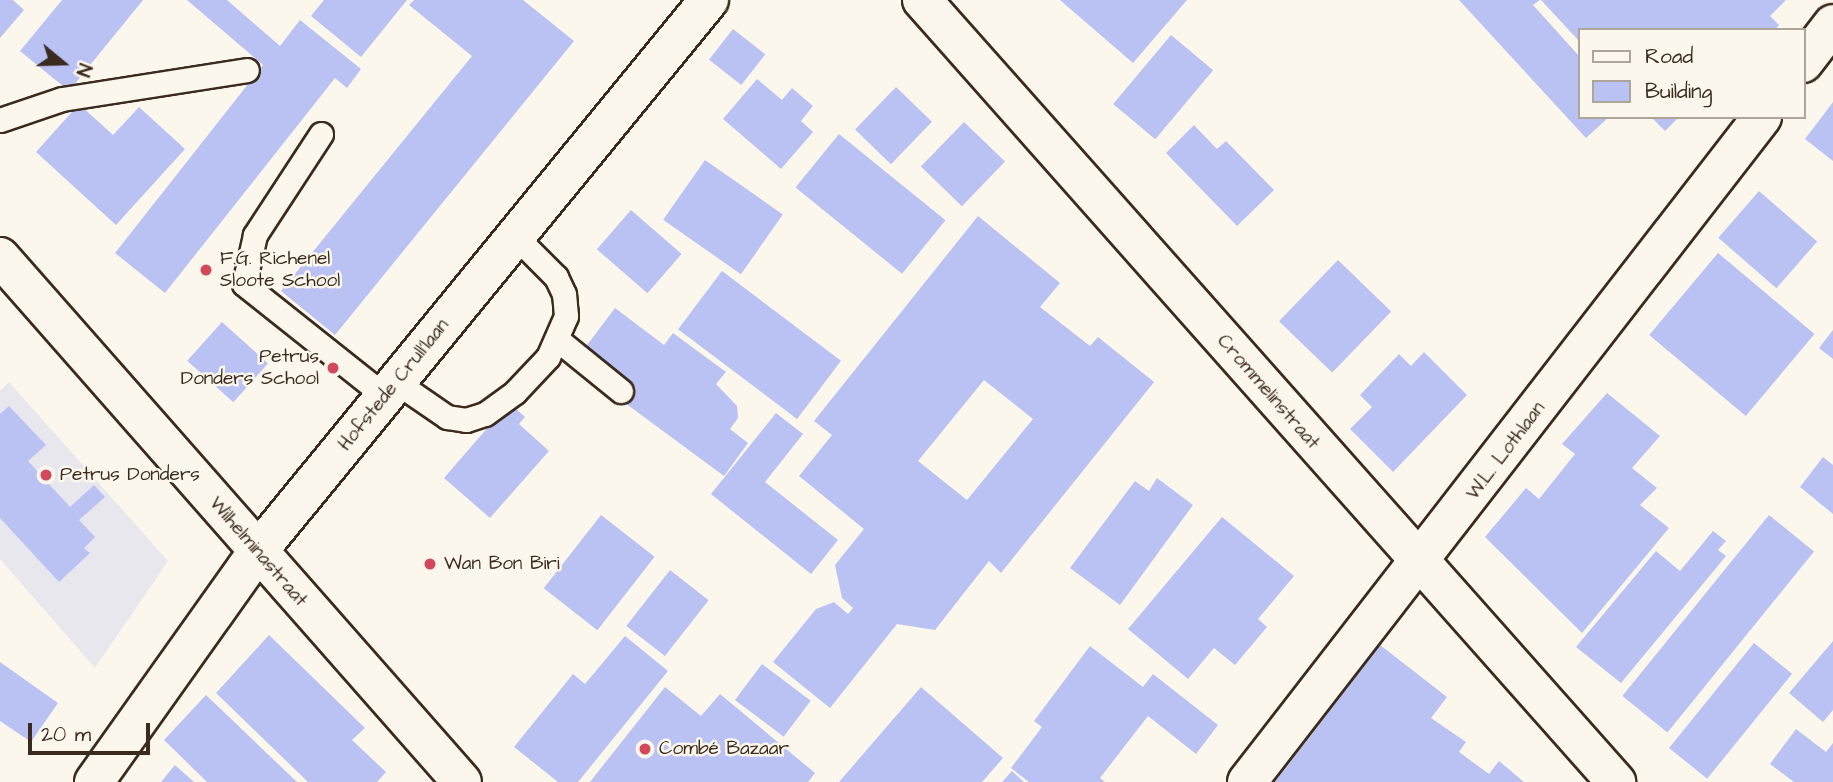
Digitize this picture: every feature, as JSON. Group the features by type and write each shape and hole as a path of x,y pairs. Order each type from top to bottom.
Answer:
{"street":[{"name":"Hofstede Crull'laan","path":"94,782 258,551 709,0"},
{"name":"Crommelinstraat","path":"922,0 1419,564 1616,782"},
{"path":"1805,60 1833,24"},
{"name":"W.L. Lothlaan","path":"1247,782 1419,564 1760,119"},
{"name":"Wilhelminastraat","path":"1,259 463,782"}],"lane":[{"path":"0,120 62,99 247,70"},
{"path":"321,134 255,235 244,284 391,389 447,417 466,420 485,414 515,392 558,341 566,316 564,294 556,277 515,236"},
{"path":"558,341 621,391"}],"shaded area":[{"name":"Petrus Donders","path":"9,382 168,561 95,668 0,559 0,391"}],"building":[{"path":"0,0 13,0 24,10 0,38"},
{"path":"62,0 143,0 69,91 20,51"},
{"path":"187,0 227,0 280,46 300,20 361,69 347,88 335,78 165,293 115,253 263,65"},
{"path":"324,0 407,0 361,57 311,16"},
{"path":"414,0 523,0 574,41 335,335 281,291 472,56 409,5"},
{"path":"1060,0 1187,0 1133,63"},
{"path":"1459,0 1540,0 1533,5 1577,54 1577,119 1607,119 1586,138"},
{"path":"1541,0 1786,0 1770,16 1779,25 1777,28 1577,28 1577,39"},
{"path":"733,29 765,54 741,85 709,60"},
{"path":"1171,35 1213,70 1155,139 1113,104"},
{"path":"757,79 782,100 792,88 813,106 801,121 813,132 781,169 723,119"},
{"path":"896,87 932,122 891,164 855,129"},
{"path":"1833,102 1833,161 1805,139"},
{"path":"79,104 113,135 139,107 185,149 116,225 36,152"},
{"path":"1653,119 1677,119 1665,131"},
{"path":"964,122 1005,162 962,206 921,167"},
{"path":"1194,125 1217,149 1226,141 1274,190 1237,226 1166,153"},
{"path":"839,134 945,220 902,274 796,188"},
{"path":"705,160 783,214 741,274 663,220"},
{"path":"1759,191 1817,242 1776,288 1718,238"},
{"path":"631,210 682,254 647,293 597,249"},
{"path":"978,216 1060,283 1040,307 1090,346 1098,337 1154,382 1001,573 989,561 935,630 897,624 830,708 773,662 816,609 834,602 848,614 853,608 842,598 835,565 864,529 799,476 832,435 814,421","holes":["984,380 1033,419 967,500 918,461"]},
{"path":"1718,253 1815,334 1746,416 1649,335"},
{"path":"1338,260 1391,311 1332,373 1279,321"},
{"path":"722,271 841,361 797,419 678,329"},
{"path":"615,308 664,345 673,333 726,372 716,384 737,406 738,418 730,429 748,443 724,476 625,403 636,388 584,349"},
{"path":"222,322 268,363 233,402 187,361"},
{"path":"1833,330 1833,359 1819,348"},
{"path":"1424,352 1467,395 1393,472 1350,429 1372,407 1360,395 1399,354 1411,366"},
{"path":"1607,393 1660,436 1632,468 1657,488 1640,505 1669,528 1582,633 1485,537 1526,488 1539,499 1575,454 1562,444"},
{"path":"509,403 525,417 519,424 549,451 490,518 444,478"},
{"path":"9,406 46,445 28,461 70,507 94,485 105,497 79,520 95,537 84,548 90,553 59,582 0,518 0,414"},
{"path":"776,413 803,434 765,482 838,540 811,574 711,494"},
{"path":"1823,457 1833,465 1833,514 1800,487"},
{"path":"1157,478 1193,505 1120,605 1070,568 1135,481 1149,491"},
{"path":"601,515 655,557 597,630 544,588"},
{"path":"1769,515 1814,552 1667,733 1622,696"},
{"path":"1222,517 1294,576 1258,619 1267,627 1235,665 1214,648 1188,679 1128,629"},
{"path":"1713,531 1726,541 1718,550 1726,556 1621,683 1576,647 1656,551 1680,571"},
{"path":"670,570 709,600 665,656 626,626"},
{"path":"269,635 365,728 352,740 386,772 377,782 308,782 216,693"},
{"path":"625,636 668,671 578,782 558,782 514,747 573,674 585,684"},
{"path":"1833,641 1833,710 1823,722 1789,693"},
{"path":"1754,643 1792,674 1707,779 1669,748"},
{"path":"1380,645 1447,697 1431,718 1466,742 1459,752 1489,774 1499,761 1524,782 1275,782"},
{"path":"1090,646 1143,687 1153,674 1218,725 1196,754 1148,716 1100,778 1105,782 1029,782 1011,768 1042,727 1034,721"},
{"path":"0,662 58,703 31,742 0,721"},
{"path":"762,664 811,701 784,737 735,700"},
{"path":"665,687 701,716 720,694 815,773 808,782 590,782"},
{"path":"921,687 1003,758 982,782 839,782"},
{"path":"206,695 297,782 207,782 164,740"},
{"path":"1796,729 1826,752 1833,743 1833,782 1794,782 1770,764"},
{"path":"175,765 194,782 161,782"},
{"path":"1012,771 1024,782 1002,782"}],"place":[{"name":"F.G. Richenel Sloote School","path":"206,270"},
{"name":"Petrus Donders School","path":"333,368"},
{"name":"Petrus Donders","path":"46,475"},
{"name":"Wan Bon Biri","path":"430,564"},
{"name":"Combé Bazaar","path":"645,749"}]}
